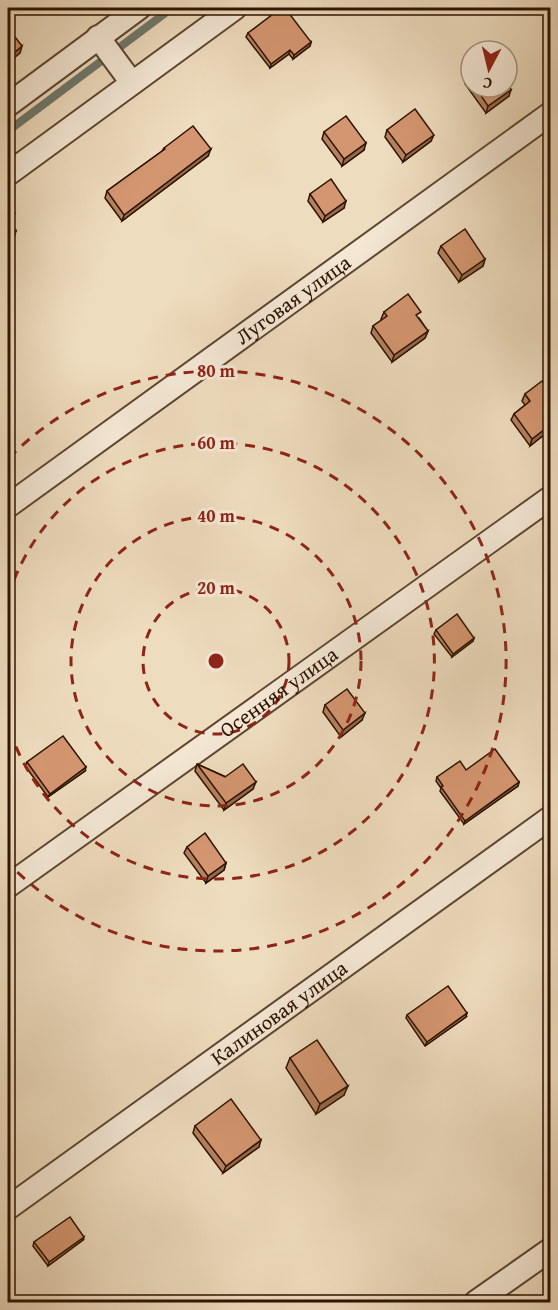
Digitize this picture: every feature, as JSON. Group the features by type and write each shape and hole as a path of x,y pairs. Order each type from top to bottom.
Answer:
{"street":[{"path":"8,105 139,8"},
{"path":"8,174 235,8"},
{"path":"98,38 132,83"},
{"name":"Луговая улица","path":"8,506 550,114"},
{"name":"Осенняя улица","path":"8,886 550,498"},
{"name":"Калиновая улица","path":"8,1208 550,818"},
{"path":"476,1302 550,1250"}],"building":[{"path":"281,8 285,8 311,42 294,55 290,50 271,64 248,33"},
{"path":"8,28 22,46 8,58"},
{"path":"483,99 498,99 488,106"},
{"path":"415,109 434,135 406,155 387,130"},
{"path":"346,116 366,143 344,159 324,132"},
{"path":"193,126 211,149 124,215 107,191"},
{"path":"331,179 346,201 325,216 310,194"},
{"path":"8,213 15,213 11,224 16,231 8,237"},
{"path":"465,229 485,259 462,275 441,246"},
{"path":"408,294 421,312 416,315 428,331 394,355 373,326 387,316 384,312"},
{"path":"542,381 548,388 550,386 550,425 532,439 514,414 530,401 525,394"},
{"path":"457,614 474,638 453,654 436,630"},
{"path":"347,689 365,713 343,730 325,705"},
{"path":"63,736 86,767 50,794 27,762"},
{"path":"495,749 519,782 465,821 441,787 443,786 437,777 460,761 466,770"},
{"path":"197,764 225,777 243,764 256,782 226,803"},
{"path":"205,833 226,863 208,876 187,847"},
{"path":"448,986 467,1013 427,1042 407,1015"},
{"path":"317,1040 348,1086 320,1104 290,1058"},
{"path":"231,1099 261,1140 226,1166 195,1126"},
{"path":"70,1217 84,1237 49,1262 34,1242"}],"waterway":[{"path":"8,131 172,8"}]}
